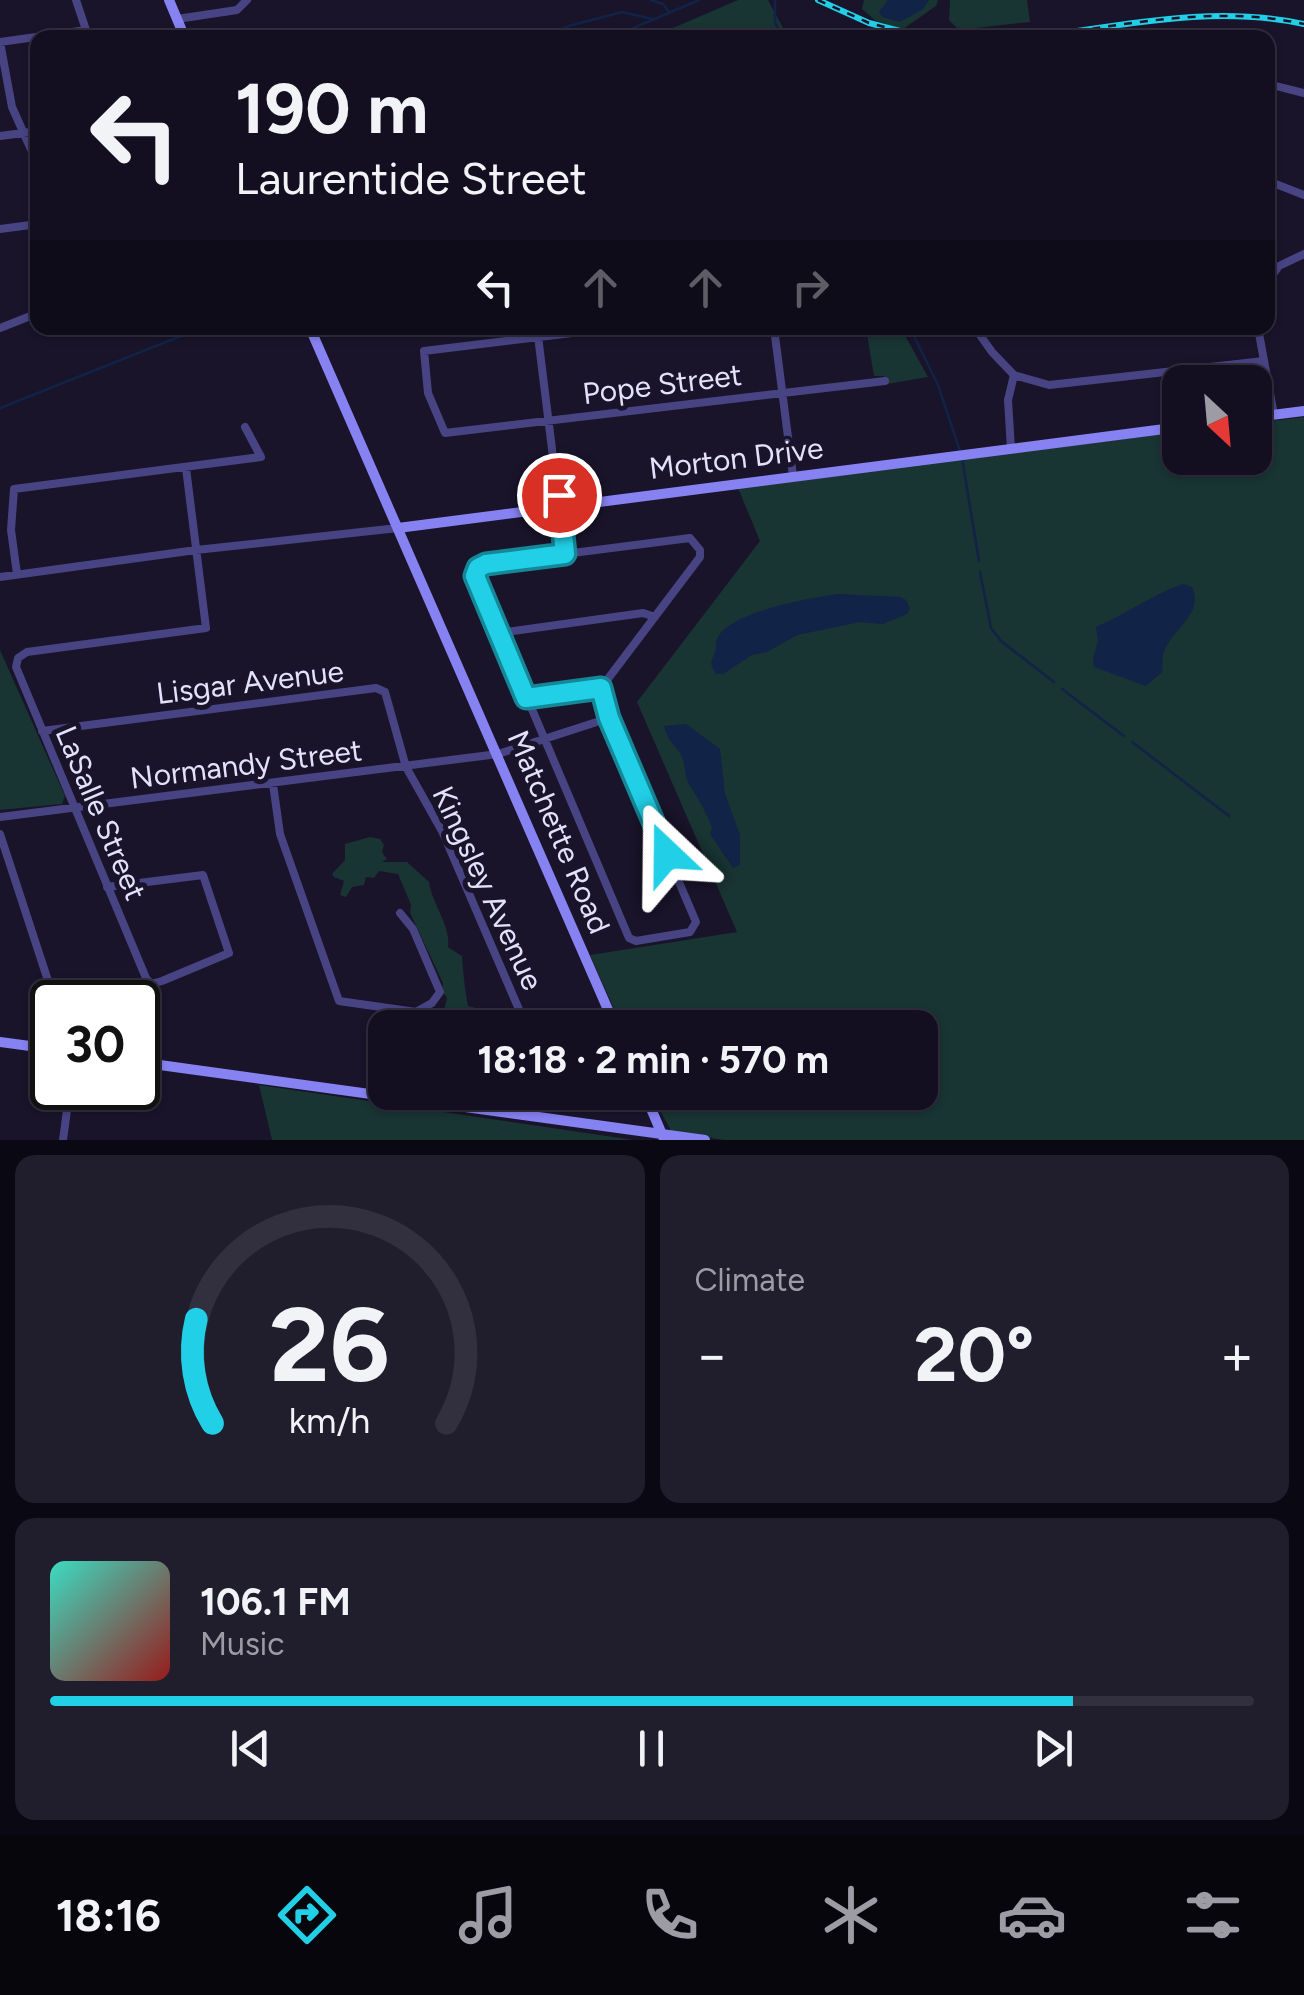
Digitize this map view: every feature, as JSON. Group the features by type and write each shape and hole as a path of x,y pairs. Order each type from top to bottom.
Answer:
{"street":[{"path":"76,0 86,30"},
{"path":"169,0 182,30"},
{"path":"177,19 236,10 247,0"},
{"path":"30,38 0,42 5,80 30,147"},
{"path":"1275,86 1304,93"},
{"path":"0,136 30,132"},
{"path":"1275,184 1304,195"},
{"path":"0,229 30,225"},
{"path":"1275,272 1304,254"},
{"path":"0,328 30,316"},
{"name":"Matchette Road","path":"313,335 608,1010"},
{"name":"Pope Street","path":"520,335 424,351 428,392 445,433 884,381"},
{"path":"538,335 565,554"},
{"path":"775,335 794,476"},
{"path":"980,335 1014,375 1049,385 1264,361"},
{"path":"1259,335 1274,415 1304,411"},
{"path":"1011,448 1008,400 1014,375"},
{"path":"16,574 11,530 14,489 261,457 245,427"},
{"name":"Morton Drive","path":"0,576 1162,429"},
{"path":"186,468 196,550"},
{"path":"526,698 601,688 700,558 696,542 690,538 486,564 478,568 475,576 499,633 526,698 544,741 629,938 636,941 690,932 696,922 609,718 601,688"},
{"name":"LaSalle Street","path":"108,887 202,875 228,954 151,984 108,887 42,731 16,667 18,658 28,652 206,628 196,550"},
{"path":"499,633 643,614 655,617"},
{"name":"Lisgar Avenue","path":"42,731 376,688 385,692 406,767"},
{"name":"Normandy Street","path":"0,817 498,754 609,718"},
{"name":"Kingsley Avenue","path":"406,767 442,831 519,1010"},
{"path":"273,784 280,834 340,1001 416,1012 432,1003 440,992 413,930 400,913"},
{"path":"0,834 49,980"},
{"path":"0,1042 30,1046"},
{"path":"160,1065 705,1140"},
{"path":"63,1140 67,1110"},
{"path":"652,1110 663,1137"}],"green space":[{"path":"738,0 768,0 784,30 668,30"},
{"path":"864,0 938,0 936,6 903,29 876,21 862,9"},
{"path":"950,0 1027,0 1030,22 959,30 949,20"},
{"path":"867,335 905,335 928,377 887,384 884,376 874,376"},
{"path":"1304,417 1304,1140 724,1140 671,1131 660,1110 938,1110 938,1010 614,1010 590,955 737,932 637,702 760,541 738,488 1162,434 1162,475 1272,475 1272,421"},
{"path":"0,650 65,796 62,804 0,810"},
{"path":"370,837 380,839 387,859 382,862 407,862 429,882 447,931 448,947 462,956 468,1006 477,1010 444,1010 447,998 442,991 443,983 410,913 411,905 398,874 379,871 374,878 366,877 364,885 352,887 346,897 340,895 344,881 332,874 345,860 345,844"},
{"path":"259,1085 368,1101 368,1110 429,1110 634,1140 272,1140"}],"water":[{"path":"888,0 929,0 923,9 900,22 882,17 879,12"},
{"path":"1183,584 1192,587 1194,606 1167,646 1162,672 1146,686 1094,667 1096,627"},
{"path":"838,594 900,597 910,608 907,614 883,624 860,622 797,635 767,652 752,655 723,674 716,674 712,661 717,639 726,628 774,607"},
{"path":"686,724 720,749 725,794 740,835 740,865 733,868 710,834 710,821 664,726"}],"waterway":[{"path":"651,0 663,4 669,12"},
{"path":"629,30 699,0"},
{"path":"775,0 775,23 779,30"},
{"path":"566,30 565,27 622,12 652,19"},
{"path":"0,408 183,335"},
{"path":"913,335 938,385 960,451"},
{"path":"962,458 979,561"},
{"path":"980,572 991,628 1001,641 1054,682"},
{"path":"1062,689 1124,736"},
{"path":"1132,742 1229,816"}],"railway":[{"path":"818,0 869,23 896,30"},
{"path":"1084,30 1201,16 1270,18 1304,24"}],"route":[{"path":"559,495 565,554 486,564 478,568 475,576 526,698 601,688 609,718 667,854"}]}
